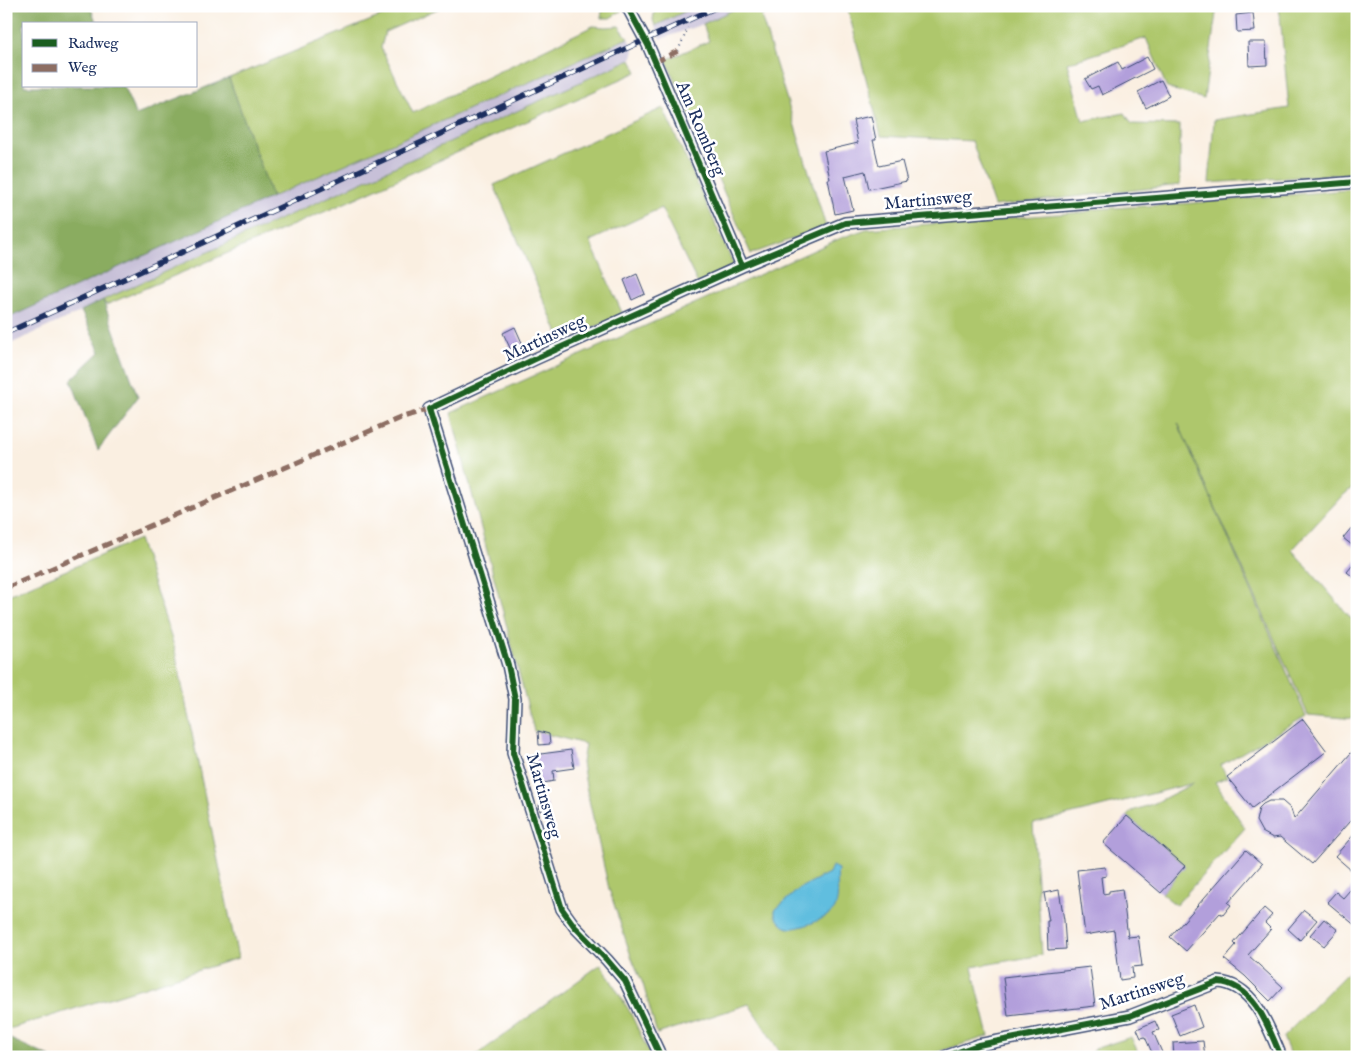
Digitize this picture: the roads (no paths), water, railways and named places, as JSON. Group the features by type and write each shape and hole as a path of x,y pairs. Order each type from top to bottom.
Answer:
{"street":[{"name":"Am Romberg","path":"627,6 648,46 742,266"},
{"name":"Martinsweg","path":"661,1057 625,981 575,927 562,909 514,753 515,699 508,665 429,409 742,266 845,223 1357,182"},
{"name":"Martinsweg","path":"944,1057 978,1045 1130,1016 1218,982 1237,987 1249,997 1266,1020 1281,1057"}],"water":[{"path":"832,866 838,869 837,899 833,912 822,919 800,927 789,928 783,925 775,915 775,910 800,888 829,873"}],"railway":[{"path":"6,333 719,6"}]}
